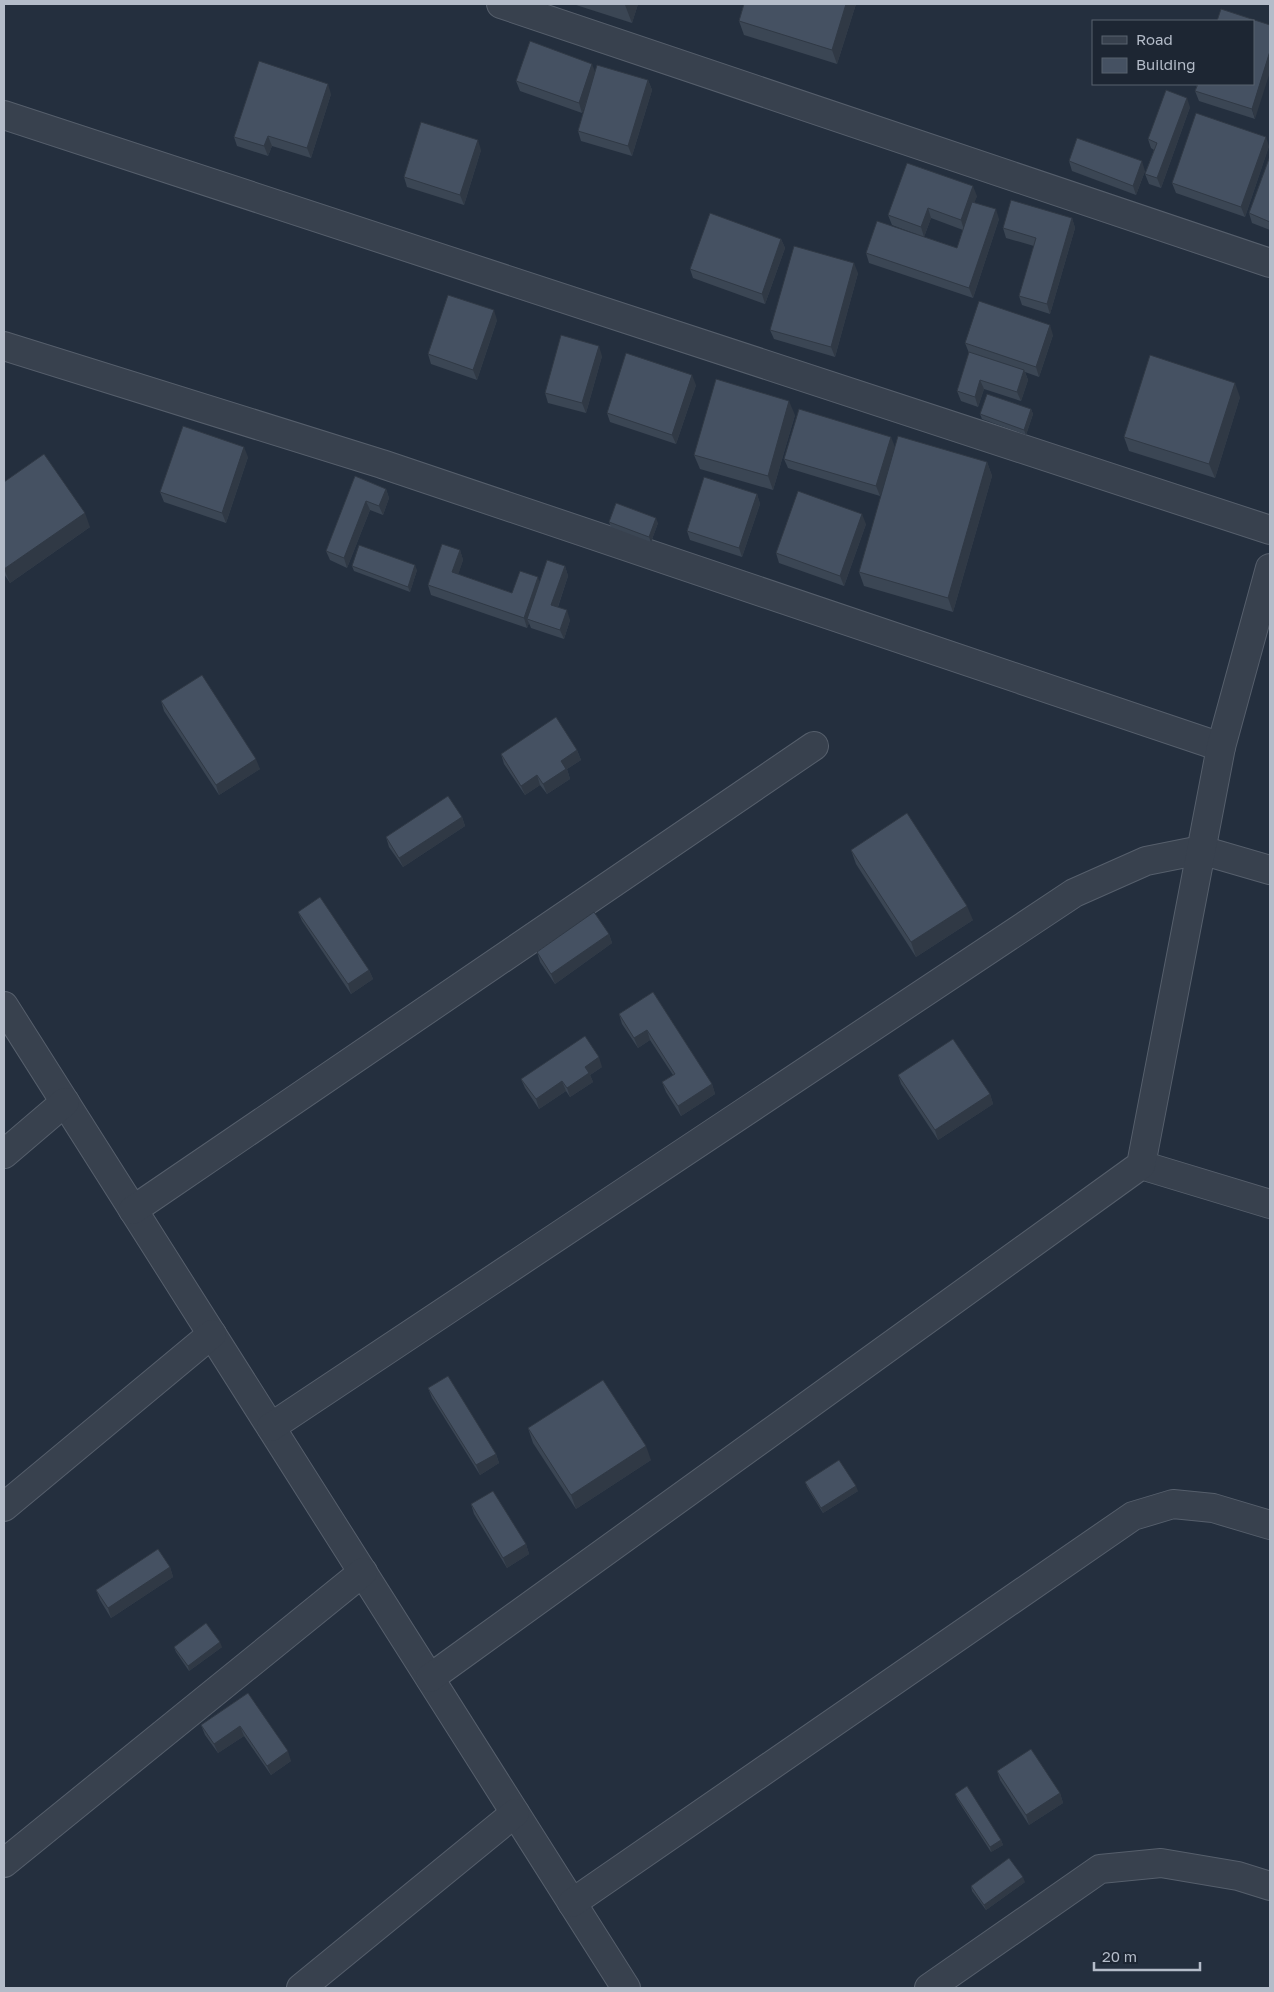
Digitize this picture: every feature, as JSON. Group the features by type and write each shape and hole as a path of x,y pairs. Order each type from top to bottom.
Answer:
{"street":[{"path":"501,4 1270,263"},
{"path":"4,115 1270,530"},
{"path":"4,346 392,467 1221,746"},
{"path":"430,1678 1141,1165 1221,746 1270,568"},
{"path":"133,1210 814,746"},
{"path":"270,1426 1074,893 1146,861 1201,850 1270,870"},
{"path":"4,1006 626,1988"},
{"path":"4,1154 66,1102"},
{"path":"1141,1165 1270,1204"},
{"path":"4,1506 212,1334"},
{"path":"572,1903 1132,1516 1172,1504 1213,1508 1270,1525"},
{"path":"4,1863 363,1572"},
{"path":"301,1988 515,1813"},
{"path":"929,1988 1100,1869 1161,1864 1238,1876 1270,1886"}],"building":[{"path":"744,4 846,4 832,50 739,21"},
{"path":"1221,9 1270,25 1270,51 1252,109 1195,91 1198,85 1254,85 1254,20 1217,20"},
{"path":"530,41 592,64 579,103 516,81"},
{"path":"259,61 328,84 307,148 268,136 264,146 234,137"},
{"path":"597,65 648,80 628,146 578,131"},
{"path":"1166,90 1187,98 1157,178 1145,174 1157,143 1148,139"},
{"path":"1196,113 1266,137 1241,207 1172,183"},
{"path":"421,122 478,140 460,195 404,177"},
{"path":"1077,138 1142,161 1133,186 1069,161"},
{"path":"1270,156 1270,222 1249,213"},
{"path":"907,163 973,186 961,220 928,208 921,227 888,215"},
{"path":"1011,200 1072,218 1047,304 1019,296 1036,238 1003,228"},
{"path":"972,202 996,209 969,288 866,253 877,221 957,248"},
{"path":"710,213 781,239 762,294 690,269"},
{"path":"794,246 854,263 831,347 770,330"},
{"path":"448,295 494,310 473,370 428,354"},
{"path":"979,301 1050,325 1036,367 965,343"},
{"path":"561,335 599,346 582,403 545,393"},
{"path":"969,352 1024,370 1017,392 980,380 975,397 957,391"},
{"path":"626,353 692,375 672,435 607,413"},
{"path":"1150,355 1235,383 1209,464 1124,437"},
{"path":"716,379 789,401 768,476 694,455"},
{"path":"987,394 1031,409 1024,430 980,414"},
{"path":"799,409 891,437 876,486 784,459"},
{"path":"183,426 244,447 222,513 160,492"},
{"path":"898,436 987,462 948,598 859,572"},
{"path":"44,454 85,513 4,569 4,482"},
{"path":"355,476 386,489 379,506 366,501 344,558 326,551"},
{"path":"704,477 757,494 739,548 687,531"},
{"path":"798,491 862,514 840,576 776,553"},
{"path":"616,503 656,518 649,537 609,522"},
{"path":"442,544 460,550 452,572 512,593 520,571 538,577 524,618 428,585"},
{"path":"359,545 415,565 408,587 352,566"},
{"path":"547,560 565,566 551,605 567,610 560,630 527,619"},
{"path":"202,675 256,759 216,785 161,701"},
{"path":"556,717 577,750 561,761 566,769 543,784 537,775 521,786 501,754"},
{"path":"448,796 462,817 399,858 386,837"},
{"path":"907,813 967,906 911,942 851,850"},
{"path":"320,897 369,970 348,984 298,912"},
{"path":"594,912 609,934 551,974 537,952"},
{"path":"653,992 712,1084 678,1106 662,1082 675,1074 647,1030 634,1038 619,1014"},
{"path":"585,1036 599,1057 585,1067 589,1073 567,1088 562,1081 536,1099 521,1079"},
{"path":"953,1039 990,1094 935,1130 898,1075"},
{"path":"448,1376 496,1454 476,1465 428,1388"},
{"path":"603,1380 646,1446 571,1495 528,1428"},
{"path":"839,1460 856,1486 821,1508 805,1482"},
{"path":"493,1491 526,1544 503,1558 471,1504"},
{"path":"158,1549 170,1567 108,1608 96,1590"},
{"path":"206,1623 220,1642 188,1666 174,1647"},
{"path":"248,1693 288,1751 267,1766 240,1726 214,1744 201,1725"},
{"path":"1031,1749 1060,1793 1026,1815 997,1771"},
{"path":"967,1786 1001,1840 990,1847 955,1794"},
{"path":"1009,1858 1023,1877 984,1905 971,1886"}]}
